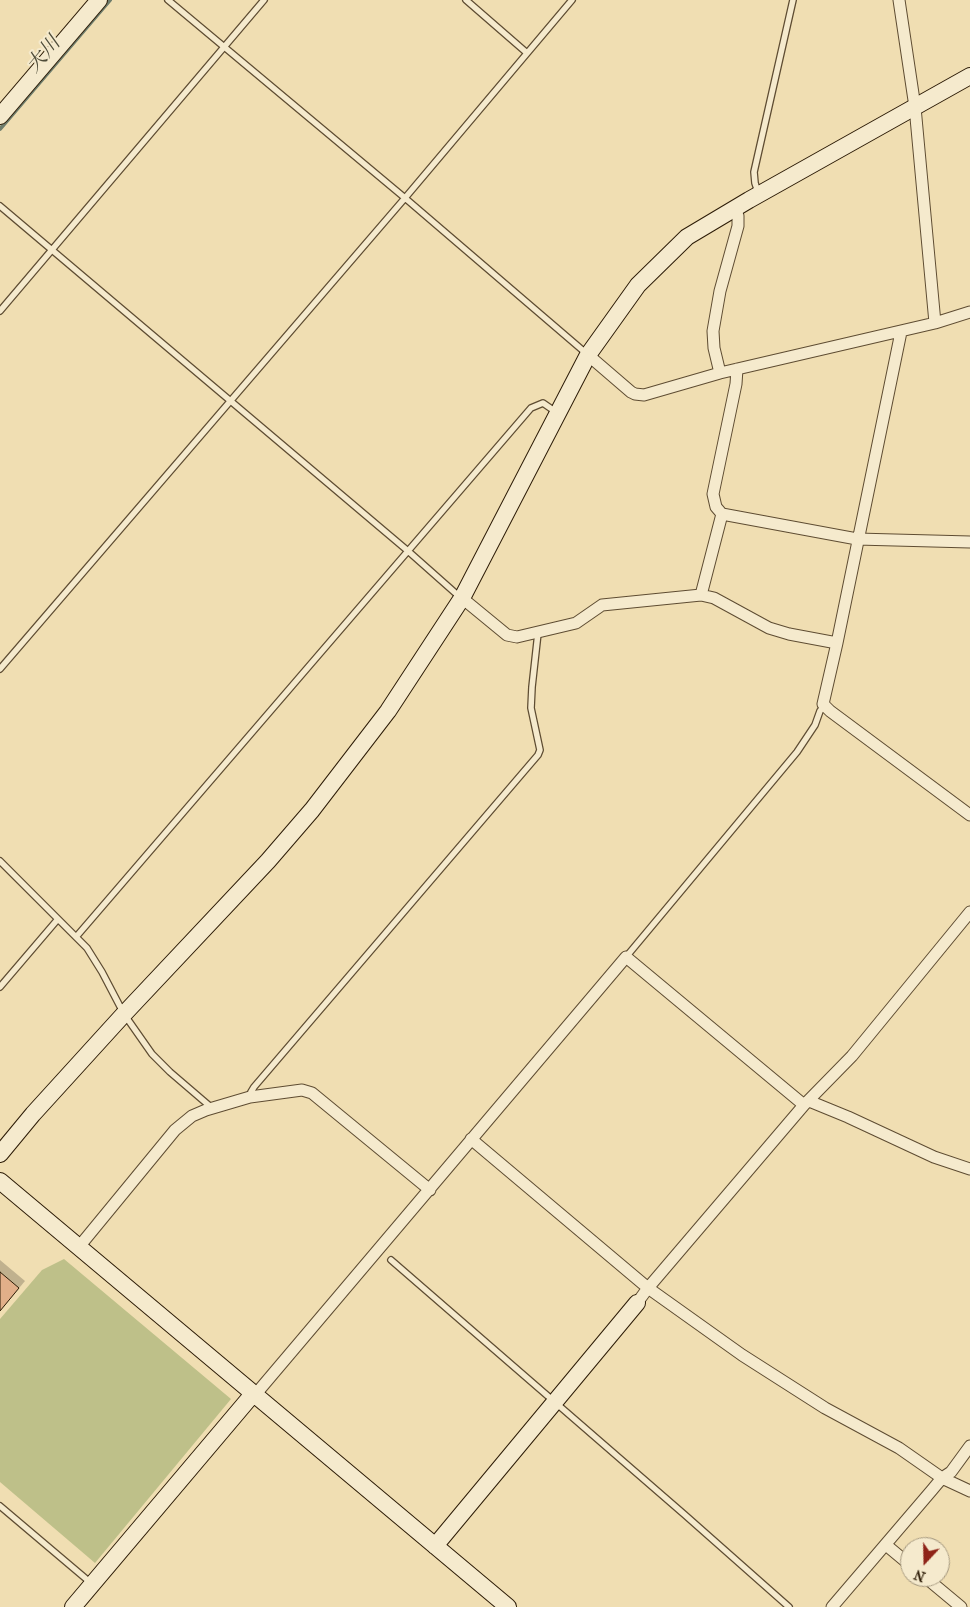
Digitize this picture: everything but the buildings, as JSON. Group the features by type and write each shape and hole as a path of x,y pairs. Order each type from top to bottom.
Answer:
{"street":[{"path":"0,116 99,0"},
{"path":"899,0 914,107 935,324"},
{"path":"0,1154 33,1114 124,1014 268,861 312,810 388,711 462,598 588,355 638,285 687,237 734,208 970,76"},
{"path":"720,373 714,348 713,331 720,291 738,226 738,216 734,208"},
{"path":"588,355 635,394 644,395 720,373 935,324 970,312"},
{"path":"901,332 837,643 823,701 824,706 970,815"},
{"path":"737,369 736,384 713,494 716,507 722,514 857,539 970,542"},
{"path":"701,595 722,514"},
{"path":"462,598 507,636 517,637 576,623 602,605 701,595 714,598 769,628 789,634 837,643"},
{"path":"435,1546 648,1288 806,1103 852,1056 970,912"},
{"path":"73,1607 430,1190 626,957 806,1103 848,1117 934,1157 970,1169"},
{"path":"78,1248 175,1130 192,1116 250,1097 302,1090 312,1093 430,1190"},
{"path":"471,1139 648,1288 742,1356 779,1380 899,1448 942,1478 970,1491"},
{"path":"0,1181 503,1605"},
{"path":"832,1607 942,1478 951,1472 970,1446"},
{"path":"886,1545 900,1557"},
{"path":"937,1587 961,1607"}],"lane":[{"path":"168,0 405,198 588,355"},
{"path":"0,311 264,0"},
{"path":"466,0 527,53"},
{"path":"0,669 231,402 572,0"},
{"path":"759,194 754,172 793,0"},
{"path":"0,206 462,598"},
{"path":"76,936 531,408 543,403 557,413"},
{"path":"250,1097 254,1087 538,754 540,750 532,708 532,686 538,633"},
{"path":"626,957 797,752 824,706"},
{"path":"0,861 76,936 94,957 132,1029 152,1054 212,1108"},
{"path":"0,987 58,919"},
{"path":"391,1260 693,1521 789,1607"},
{"path":"0,1506 92,1584"}],"green space":[{"path":"64,1259 231,1399 95,1563 0,1482 0,1319 42,1270"}],"waterway":[{"name":"大川","path":"0,129 110,0"}]}
